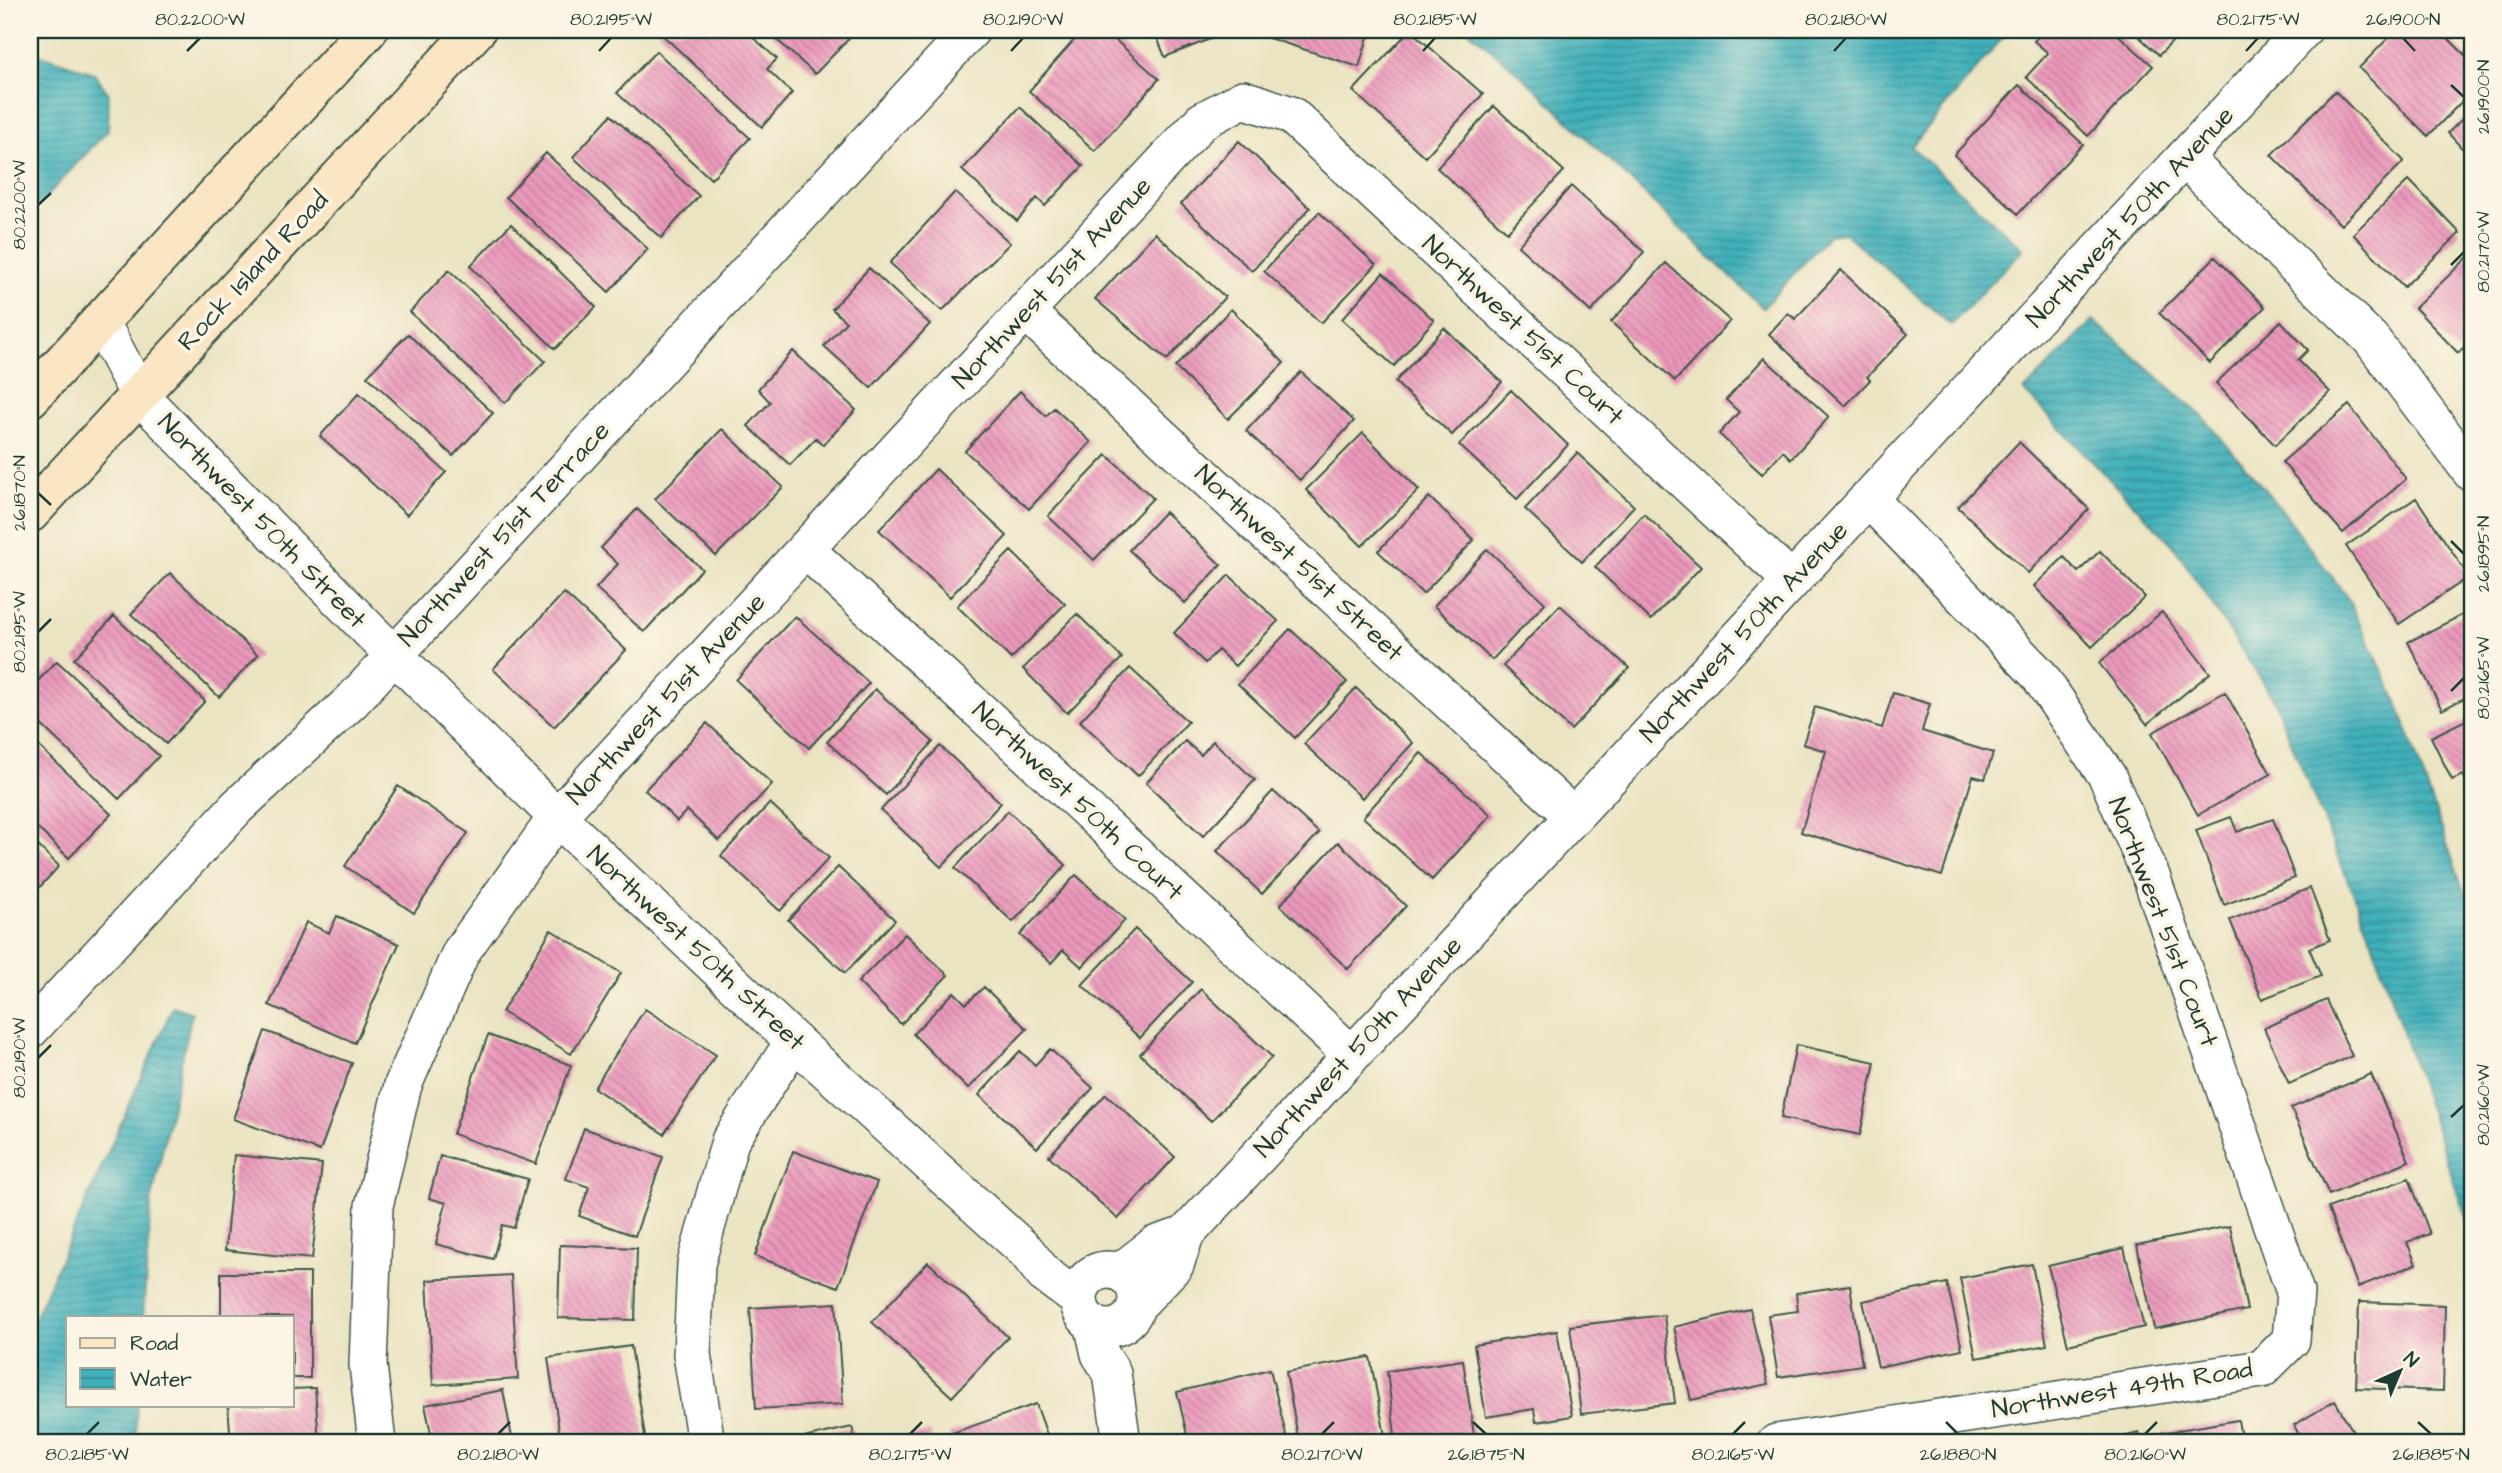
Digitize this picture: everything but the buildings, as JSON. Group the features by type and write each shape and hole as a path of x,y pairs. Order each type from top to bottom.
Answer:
{"main road":[{"path":"30,398 368,30"},
{"name":"Rock Island Road","path":"30,513 476,30"}],"street":[{"name":"Northwest 51st Terrace","path":"30,1030 237,807 352,701 394,652 971,30"},
{"name":"Northwest 50th Avenue","path":"1108,1299 1155,1245 1185,1235 2303,30"},
{"name":"Northwest 51st Avenue","path":"377,1443 368,1365 373,1206 403,1085 461,952 557,817 1202,121 1243,99"},
{"name":"Northwest 51st Court","path":"1243,99 1290,115 1791,580"},
{"path":"2185,158 2371,339 2472,472"},
{"name":"Northwest 51st Street","path":"1025,311 1573,816"},
{"name":"Northwest 50th Street","path":"100,321 139,395 557,817 794,1041 1026,1251 1053,1255 1108,1299"},
{"name":"Northwest 51st Court","path":"1868,498 2038,674 2107,776 2151,876 2295,1292 2291,1340"},
{"name":"Northwest 50th Court","path":"806,549 1351,1054"},
{"path":"706,1443 692,1354 696,1264 730,1141 794,1041"},
{"path":"1108,1299 1122,1355 1112,1373 1122,1443"},
{"name":"Northwest 49th Road","path":"1776,1443 2262,1368 2291,1340"}],"water":[{"path":"1468,30 2009,30 1911,147 2023,249 1951,325 1845,233 1829,235 1763,308 1521,75"},
{"path":"30,51 94,73 109,94 108,130 30,214"},
{"path":"2093,320 2203,417 2279,506 2347,597 2394,694 2472,914 2472,1235 2366,924 2273,698 2173,545 2024,391"},
{"path":"173,1006 192,1013 151,1203 143,1316 66,1316 66,1406 137,1406 135,1443 30,1443 30,1328"}]}
